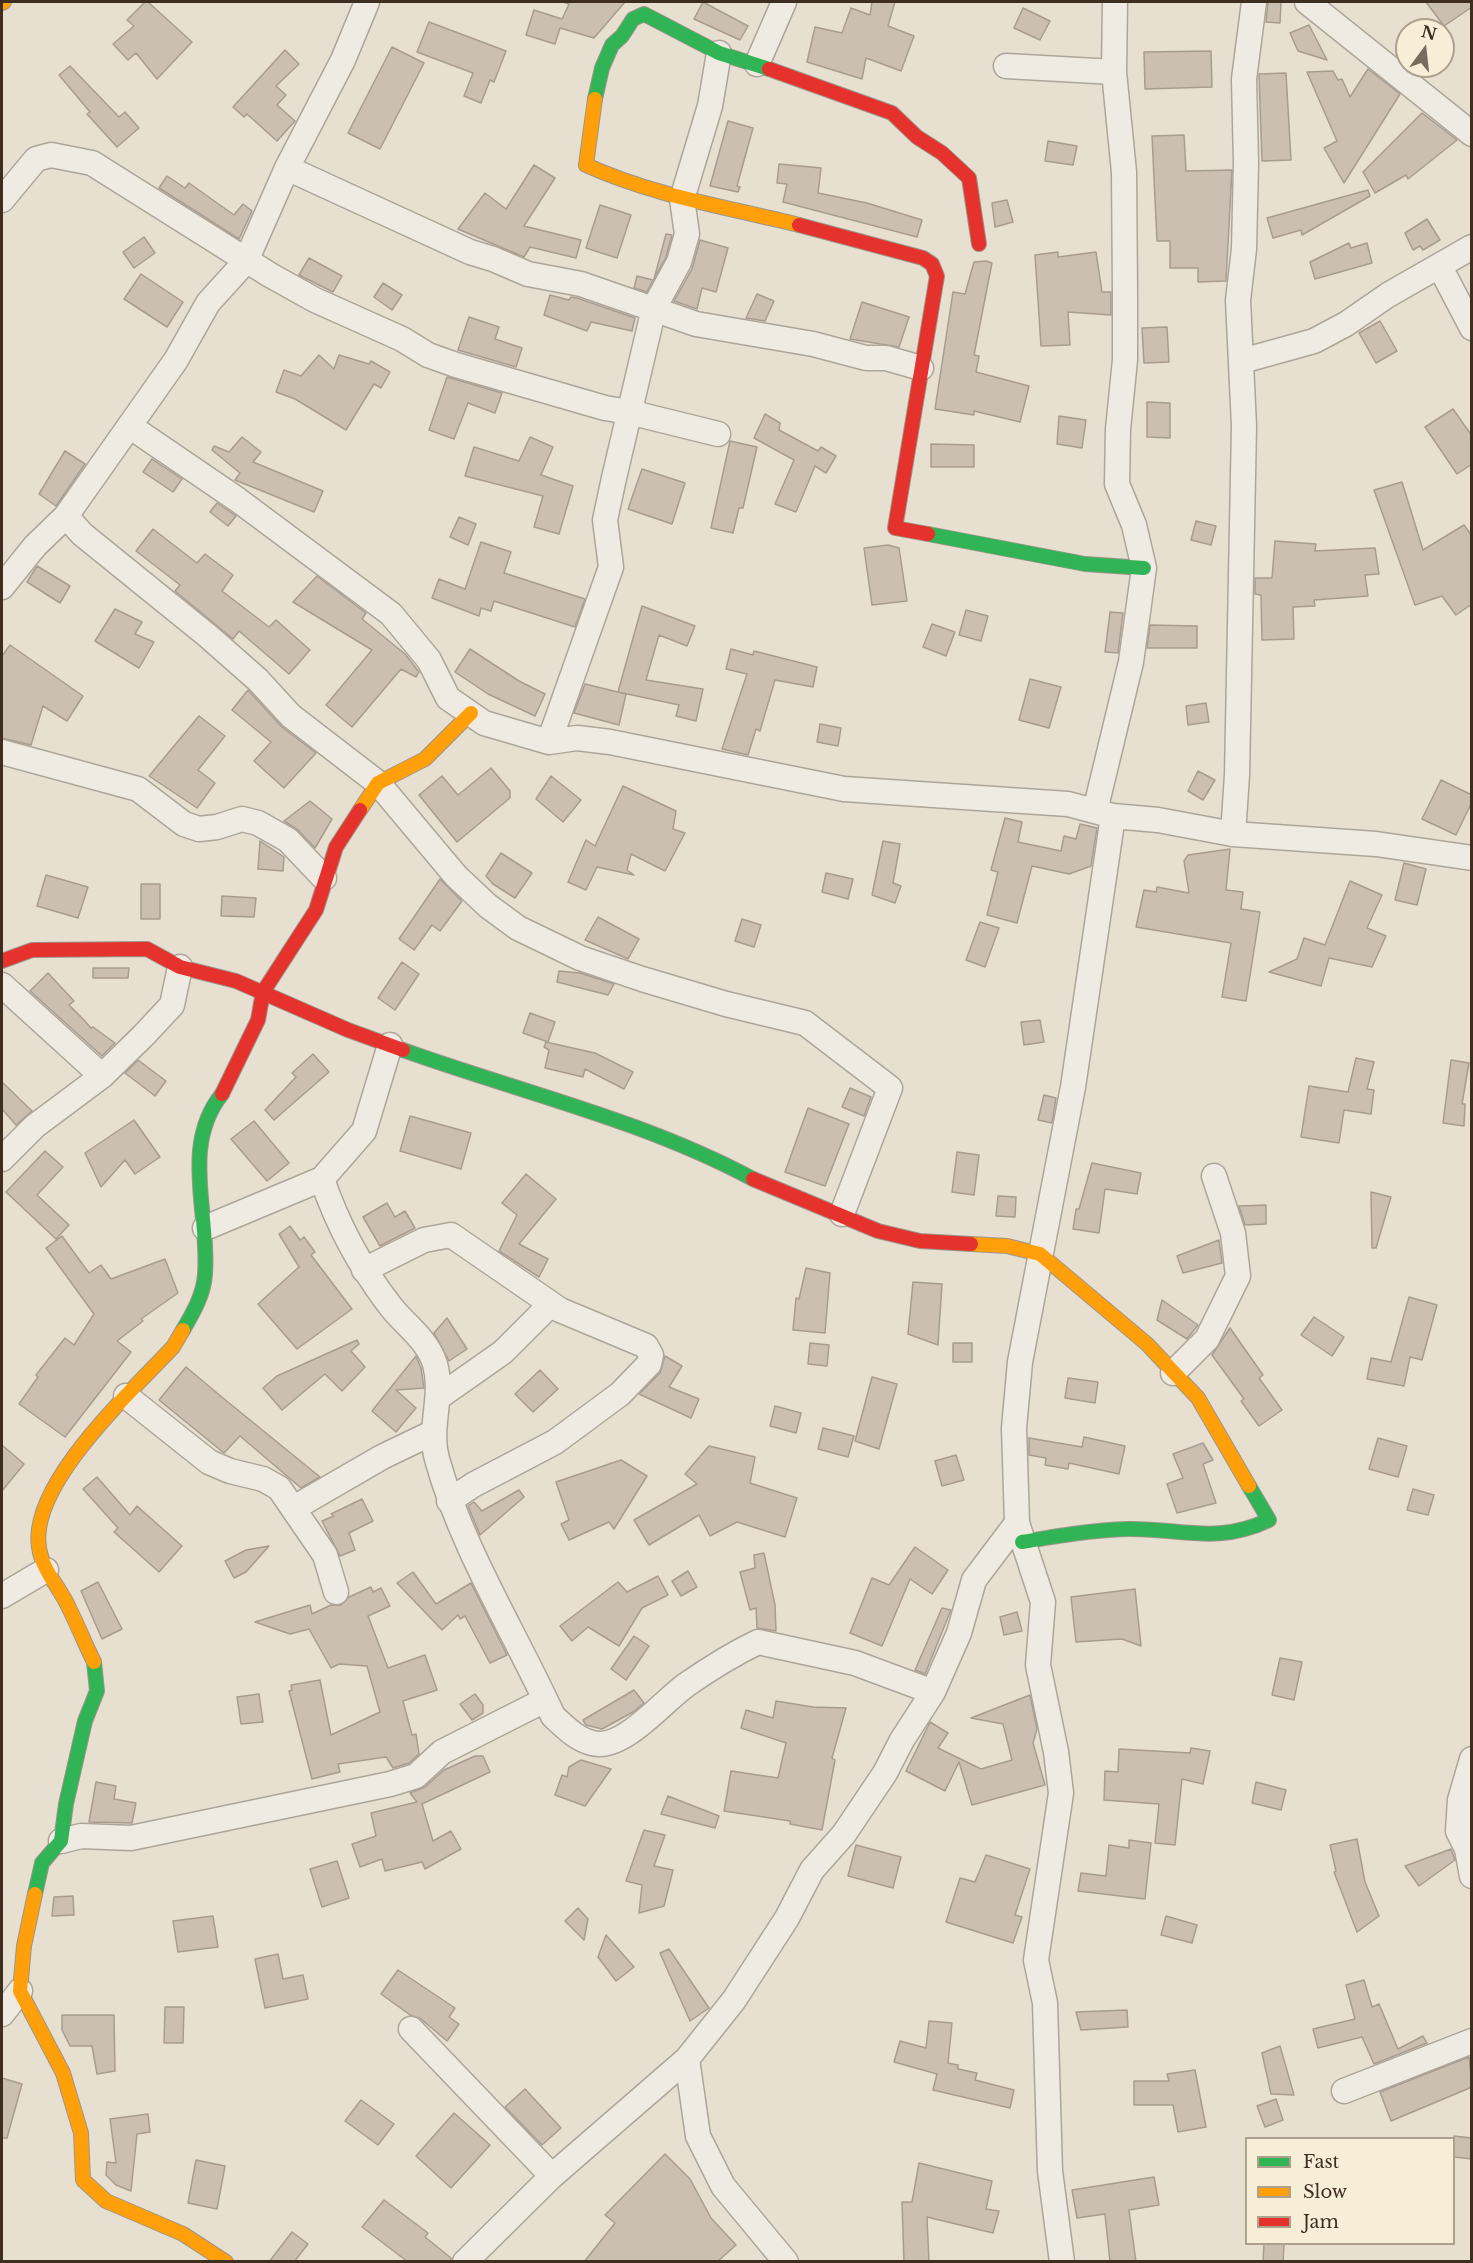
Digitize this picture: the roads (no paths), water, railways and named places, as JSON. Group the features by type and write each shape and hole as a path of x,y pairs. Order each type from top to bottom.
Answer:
{"street":[{"path":"2,587 66,516 131,427 176,360 208,303 246,261 287,168 343,60 367,2"},
{"path":"758,64 784,2"},
{"path":"1062,2262 1050,2171 1045,2003 1036,1960 1061,1793 1056,1752 1038,1665 1043,1602 1020,1532 1015,1401 1040,1254 1081,1041 1104,814 1131,662 1144,568 1134,525 1117,484 1118,429 1125,360 1124,172 1114,72 1115,2"},
{"path":"1233,834 1237,776 1244,436 1238,300 1244,249 1246,164 1244,79 1254,2"},
{"path":"1307,2 1472,134"},
{"path":"979,244 969,177 942,153 917,137 892,112 758,64 719,53 695,43 644,14 635,15 627,24 623,35 611,45 597,92 587,143 586,165 612,177 682,199 887,248 923,258 932,264 937,276 895,528 1076,562 1144,568"},
{"path":"549,742 610,567 605,520 654,308 679,262 687,234 682,199 710,106 719,53"},
{"path":"1006,66 1114,72"},
{"path":"2,200 36,159 51,155 75,157 92,163 246,261 315,300 356,317 428,355 605,408 718,434"},
{"path":"287,168 470,252 528,274 581,284 696,324 813,345 866,358 886,358 921,368"},
{"path":"1242,361 1314,340 1346,324 1388,295 1472,247"},
{"path":"1440,267 1472,328"},
{"path":"131,427 238,500 392,614 429,660 448,698 484,723 549,742 577,738 610,742 844,789 1068,804 1104,814 1158,820 1233,834 1376,844 1472,858"},
{"path":"66,516 82,534 250,673 291,716 378,783 456,876 488,906 518,928 580,958 642,979 726,1004 805,1023 890,1088 842,1214"},
{"path":"226,2262 183,2235 106,2201 83,2180 81,2133 63,2073 20,1991 24,1946 42,1863 61,1840 66,1804 85,1721 97,1692 94,1662 81,1640 69,1607 46,1570 39,1550 37,1532 46,1499 86,1441 173,1347 195,1310 205,1276 205,1228 197,1161 205,1123 213,1105 226,1089 254,1029 262,992 316,910 324,878 336,847 378,783 425,759 471,713"},
{"path":"2,752 138,789 184,824 199,829 217,827 242,819 258,822 288,840 324,878"},
{"path":"2,961 32,950 147,949 180,967 236,981 348,1030 465,1072 562,1100 726,1165 765,1186 842,1214 878,1231 920,1241 1007,1246 1040,1254 1140,1338 1198,1398 1269,1520 1247,1532 1219,1536 1142,1529 1058,1535 1020,1532"},
{"path":"6,1146 102,1076 172,1005 180,967"},
{"path":"2,985 102,1076"},
{"path":"205,1228 321,1179 364,1131 390,1045"},
{"path":"1173,1372 1206,1340 1238,1276 1233,1233 1214,1176"},
{"path":"321,1179 364,1270 390,1306 418,1335 435,1363 439,1397 434,1432 436,1456 449,1501 552,1716 583,1740 600,1744 616,1741 686,1685 758,1642 855,1663 933,1692"},
{"path":"364,1270 424,1240 451,1235 551,1304 598,1327 646,1346 651,1355 648,1364 620,1394 555,1442 473,1485 449,1501"},
{"path":"439,1397 503,1352 551,1304"},
{"path":"126,1396 209,1462 230,1471 264,1479 279,1488 325,1556 336,1592"},
{"path":"294,1509 382,1457 434,1432"},
{"path":"465,2262 552,2176 687,2059 764,1955 812,1870 844,1834 885,1773 902,1740 933,1692 959,1633 974,1580 1020,1532"},
{"path":"2,1596 46,1570"},
{"path":"61,1840 81,1836 131,1838 390,1784 416,1776 442,1752 545,1700"},
{"path":"1472,1759 1460,1800 1458,1831 1467,1850 1472,1876"},
{"path":"2,2014 20,1991"},
{"path":"411,2029 552,2176"},
{"path":"1344,2091 1472,2041"},
{"path":"687,2059 698,2136 723,2186 786,2262"}]}
